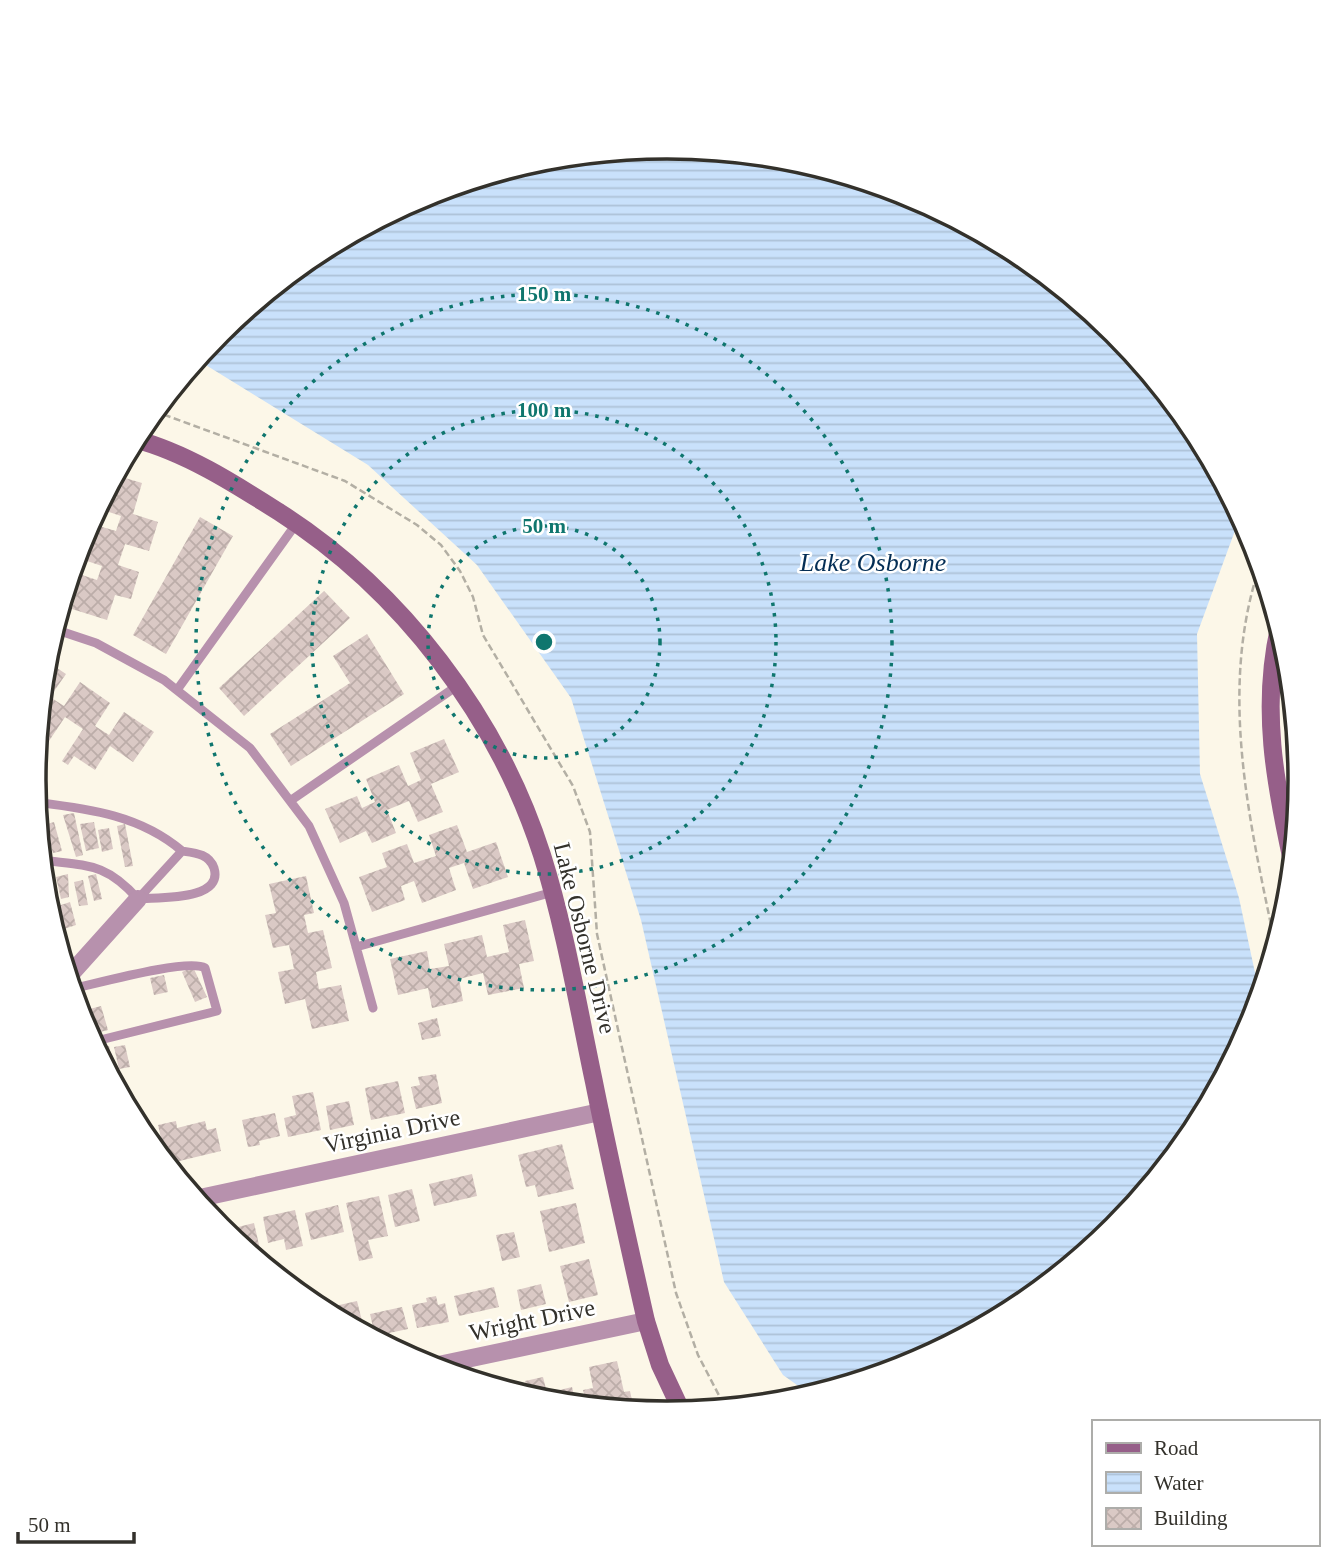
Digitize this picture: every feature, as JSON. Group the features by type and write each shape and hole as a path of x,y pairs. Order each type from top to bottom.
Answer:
{"street":[{"name":"Lake Osborne Drive","path":"145,444 214,474 296,523 366,580 411,626 457,687 495,748 520,799 553,892 646,1321 660,1365 677,1401"},
{"path":"1276,657 1269,713 1271,756 1286,815"},
{"path":"75,969 138,899"},
{"name":"Virginia Drive","path":"207,1196 600,1112"},
{"name":"Wright Drive","path":"451,1362 646,1321"}],"lane":[{"path":"177,690 296,523"},
{"path":"64,632 96,643 164,680 250,748 309,826 344,903 373,1008"},
{"path":"290,801 457,687"},
{"path":"47,804 114,814 161,833 182,851 201,854 210,860 215,875 214,884 194,894 138,899"},
{"path":"138,899 182,851"},
{"path":"51,861 103,869 121,880 138,899"},
{"path":"356,947 553,892"},
{"path":"81,987 154,970 202,966 217,1012 103,1039"}],"path":[{"path":"1255,580 1248,599 1238,732 1253,839 1271,923"}],"water":[{"name":"Lake Osborne","path":"666,159 748,164 827,180 866,192 904,206 977,242 1045,287 1106,341 1159,402 1183,435 1235,531 1197,634 1200,774 1239,898 1256,977 1223,1055 1183,1125 1159,1158 1106,1219 1045,1273 977,1318 941,1337 904,1354 827,1380 799,1386 783,1375 724,1282 641,920 571,698 477,565 368,465 206,365 227,341 288,287 356,242 429,206 467,192 506,180 585,164"}],"building":[{"path":"124,478 142,483 133,514 158,522 149,551 125,544 118,565 139,572 131,599 115,595 107,620 72,609 82,575 97,580 102,566 86,561 100,526 116,531 121,516 107,511"},
{"path":"200,517 233,536 166,654 133,635"},
{"path":"324,591 350,618 244,716 219,688"},
{"path":"367,634 404,694 291,766 270,734 350,683 333,656"},
{"path":"56,667 66,674 52,695"},
{"path":"80,682 110,703 95,726 109,735 124,712 154,732 133,762 110,746 95,770 74,756 68,765 62,761 83,729 65,717 49,741 51,698 64,706"},
{"path":"444,739 459,772 431,784 443,812 418,822 409,801 387,810 396,833 372,843 366,831 340,843 325,809 357,796 362,808 375,802 366,779 399,765 408,786 421,780 410,753"},
{"path":"74,813 83,855 76,857 63,815"},
{"path":"54,822 62,851 53,853 47,824"},
{"path":"94,822 99,848 86,851 80,824"},
{"path":"125,824 133,866 125,867 117,826"},
{"path":"457,825 467,852 496,842 508,877 473,889 464,863 449,868 456,890 422,903 414,881 401,886 405,900 372,912 359,877 387,867 382,853 407,844 414,863 436,856 429,835"},
{"path":"109,828 113,849 102,852 98,830"},
{"path":"68,874 69,897 61,899 56,877"},
{"path":"96,874 102,899 94,901 88,876"},
{"path":"306,876 314,913 304,915 308,933 323,930 332,968 316,972 319,989 341,985 349,1021 312,1029 305,999 285,1004 278,972 294,969 289,945 273,948 265,915 276,913 269,884"},
{"path":"83,880 88,905 79,906 74,882"},
{"path":"70,902 76,925 64,929 58,906"},
{"path":"525,920 534,961 519,964 524,988 488,995 483,973 459,979 463,1001 432,1008 428,988 398,995 390,959 427,951 430,969 449,966 444,944 482,935 487,957 509,952 503,925"},
{"path":"193,967 207,997 195,1002 182,972"},
{"path":"164,975 168,992 154,995 150,978"},
{"path":"101,1006 108,1030 99,1032 90,1009"},
{"path":"437,1018 441,1036 422,1040 418,1023"},
{"path":"125,1045 130,1067 119,1069 114,1047"},
{"path":"436,1074 442,1103 416,1109 411,1087 420,1085 418,1077"},
{"path":"398,1081 405,1113 371,1120 365,1088"},
{"path":"313,1092 321,1130 288,1137 284,1118 296,1115 292,1096"},
{"path":"349,1101 354,1125 330,1130 326,1106"},
{"path":"275,1113 280,1136 248,1147 242,1120"},
{"path":"176,1121 177,1128 205,1121 207,1130 216,1128 221,1151 177,1162 162,1141 158,1125"},
{"path":"562,1144 574,1189 538,1197 535,1185 526,1187 518,1155"},
{"path":"472,1174 477,1196 434,1206 429,1184"},
{"path":"412,1189 420,1221 395,1227 388,1195"},
{"path":"379,1196 388,1236 368,1240 373,1258 359,1261 346,1203"},
{"path":"576,1203 585,1243 549,1252 540,1211"},
{"path":"338,1205 344,1232 311,1240 305,1213"},
{"path":"295,1210 303,1246 286,1250 284,1239 268,1243 263,1217"},
{"path":"254,1223 260,1249 257,1247 236,1227"},
{"path":"514,1232 520,1257 502,1261 496,1235"},
{"path":"589,1259 598,1295 569,1302 560,1266"},
{"path":"541,1284 546,1304 521,1310 517,1290"},
{"path":"494,1287 499,1307 459,1316 454,1296"},
{"path":"436,1296 438,1305 445,1303 449,1322 417,1328 412,1305 427,1302 426,1298"},
{"path":"357,1301 362,1321 356,1318 336,1306"},
{"path":"402,1307 408,1329 386,1334 373,1327 370,1314"},
{"path":"617,1361 624,1392 630,1391 632,1400 585,1396 583,1390 593,1388 589,1367"},
{"path":"543,1377 546,1389 526,1385 525,1381"},
{"path":"572,1387 574,1394 556,1391"}]}
